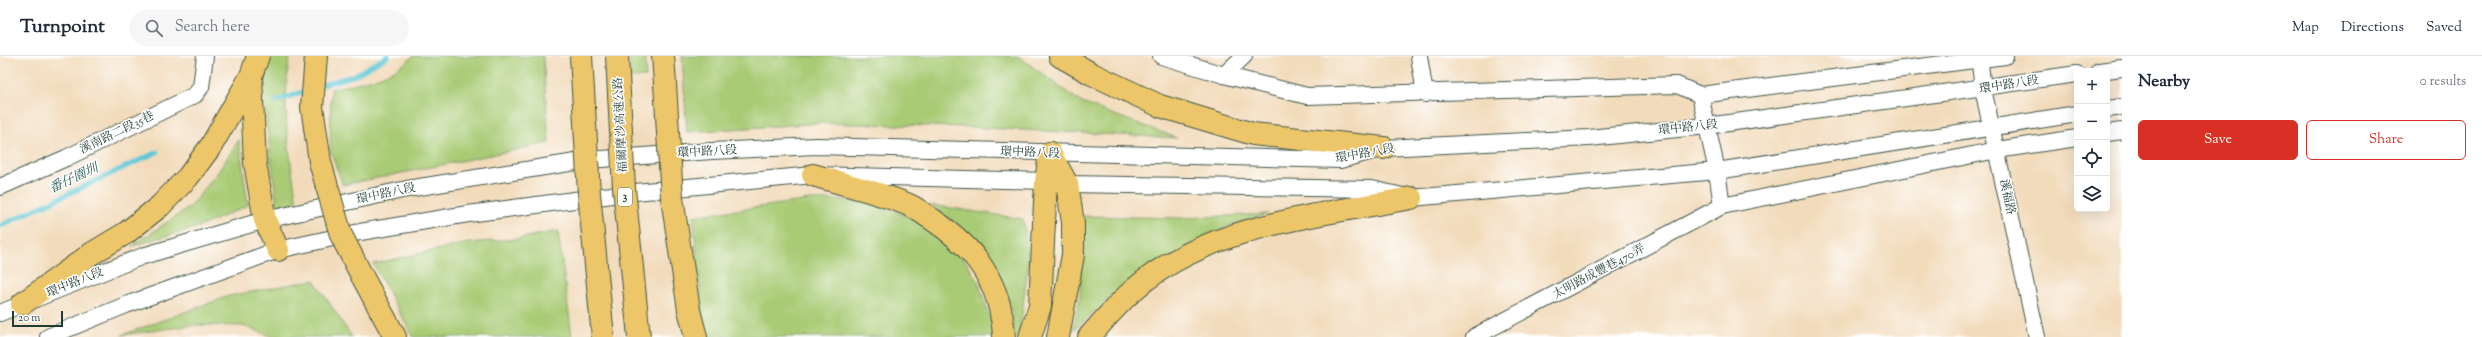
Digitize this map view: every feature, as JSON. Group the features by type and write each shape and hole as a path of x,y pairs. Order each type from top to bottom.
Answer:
{"highway":[{"path":"22,304 91,254 126,233 160,206 188,178 211,146 251,76 258,56"},
{"path":"316,56 312,107 320,162 341,235 395,337"},
{"path":"581,56 589,193 603,337"},
{"name":"福爾摩沙高速公路","path":"617,56 624,188 639,337"},
{"path":"663,56 672,198 689,310 696,337"},
{"path":"1060,56 1092,74 1160,106 1253,134 1384,148"},
{"path":"1074,56 1092,74"},
{"path":"251,76 255,163 265,220 278,250"},
{"path":"1030,337 1040,306 1046,181 1050,153"},
{"path":"1050,153 1067,184 1073,223 1073,255 1058,337"},
{"path":"813,175 910,205 960,240 981,262 988,274 996,295 1004,337"},
{"path":"1089,337 1137,286 1198,250 1240,233 1287,220 1411,198"}],"street":[{"name":"溪南路二段35巷","path":"0,187 66,158 195,95 201,87 206,56"},
{"path":"1161,56 1224,76 1307,96 1425,94 1677,84 1700,95 1979,58 2005,56"},
{"path":"1224,76 1244,56"},
{"path":"1419,56 1425,94"},
{"name":"溪福路","path":"1979,58 1983,89 2037,337"},
{"path":"2110,70 2122,68"},
{"name":"環中路八段","path":"0,313 143,256 265,220 407,188 588,160 712,151 816,146 1340,160 1384,148 1590,138 1707,126 1983,89 2074,74"},
{"path":"1700,95 1717,171 1722,206 1997,150 2074,138"},
{"path":"2110,109 2122,107"},
{"path":"48,337 126,305 278,250 360,232 468,214 635,192 813,175 1046,181 1067,184 1372,189 1411,198 1717,171 2074,114"},
{"path":"2110,133 2122,131"},
{"name":"太明路成豐巷470弄","path":"1474,337 1722,206"}],"green space":[{"path":"270,56 290,56 287,75 286,112 289,148 297,203 277,205 262,90"},
{"path":"413,56 543,56 549,143 343,185 330,150 331,89 385,74 405,63"},
{"path":"629,56 645,56 646,77 630,78"},
{"path":"682,56 1018,56 1082,103 1177,138 967,127 822,123 687,132"},
{"path":"239,140 248,205 202,226 132,246 191,206 218,172"},
{"path":"810,200 865,200 926,223 967,263 978,281 996,337 707,337 703,321 693,216"},
{"path":"931,205 1023,219 1029,259 1019,337 1013,337 1012,316 1008,297 1000,278 989,261 977,245 947,217"},
{"path":"1268,214 1228,226 1116,292 1073,331 1080,296 1082,216 1183,218"},
{"path":"558,231 572,337 413,337 373,264 468,243 516,239"},
{"path":"314,280 352,337 274,337 243,326 194,325 122,335 229,296"}],"waterway":[{"name":"番仔園圳","path":"319,86 355,75 388,56"},
{"name":"番仔園圳","path":"277,101 308,90"},
{"name":"番仔園圳","path":"0,226 157,152"}]}
